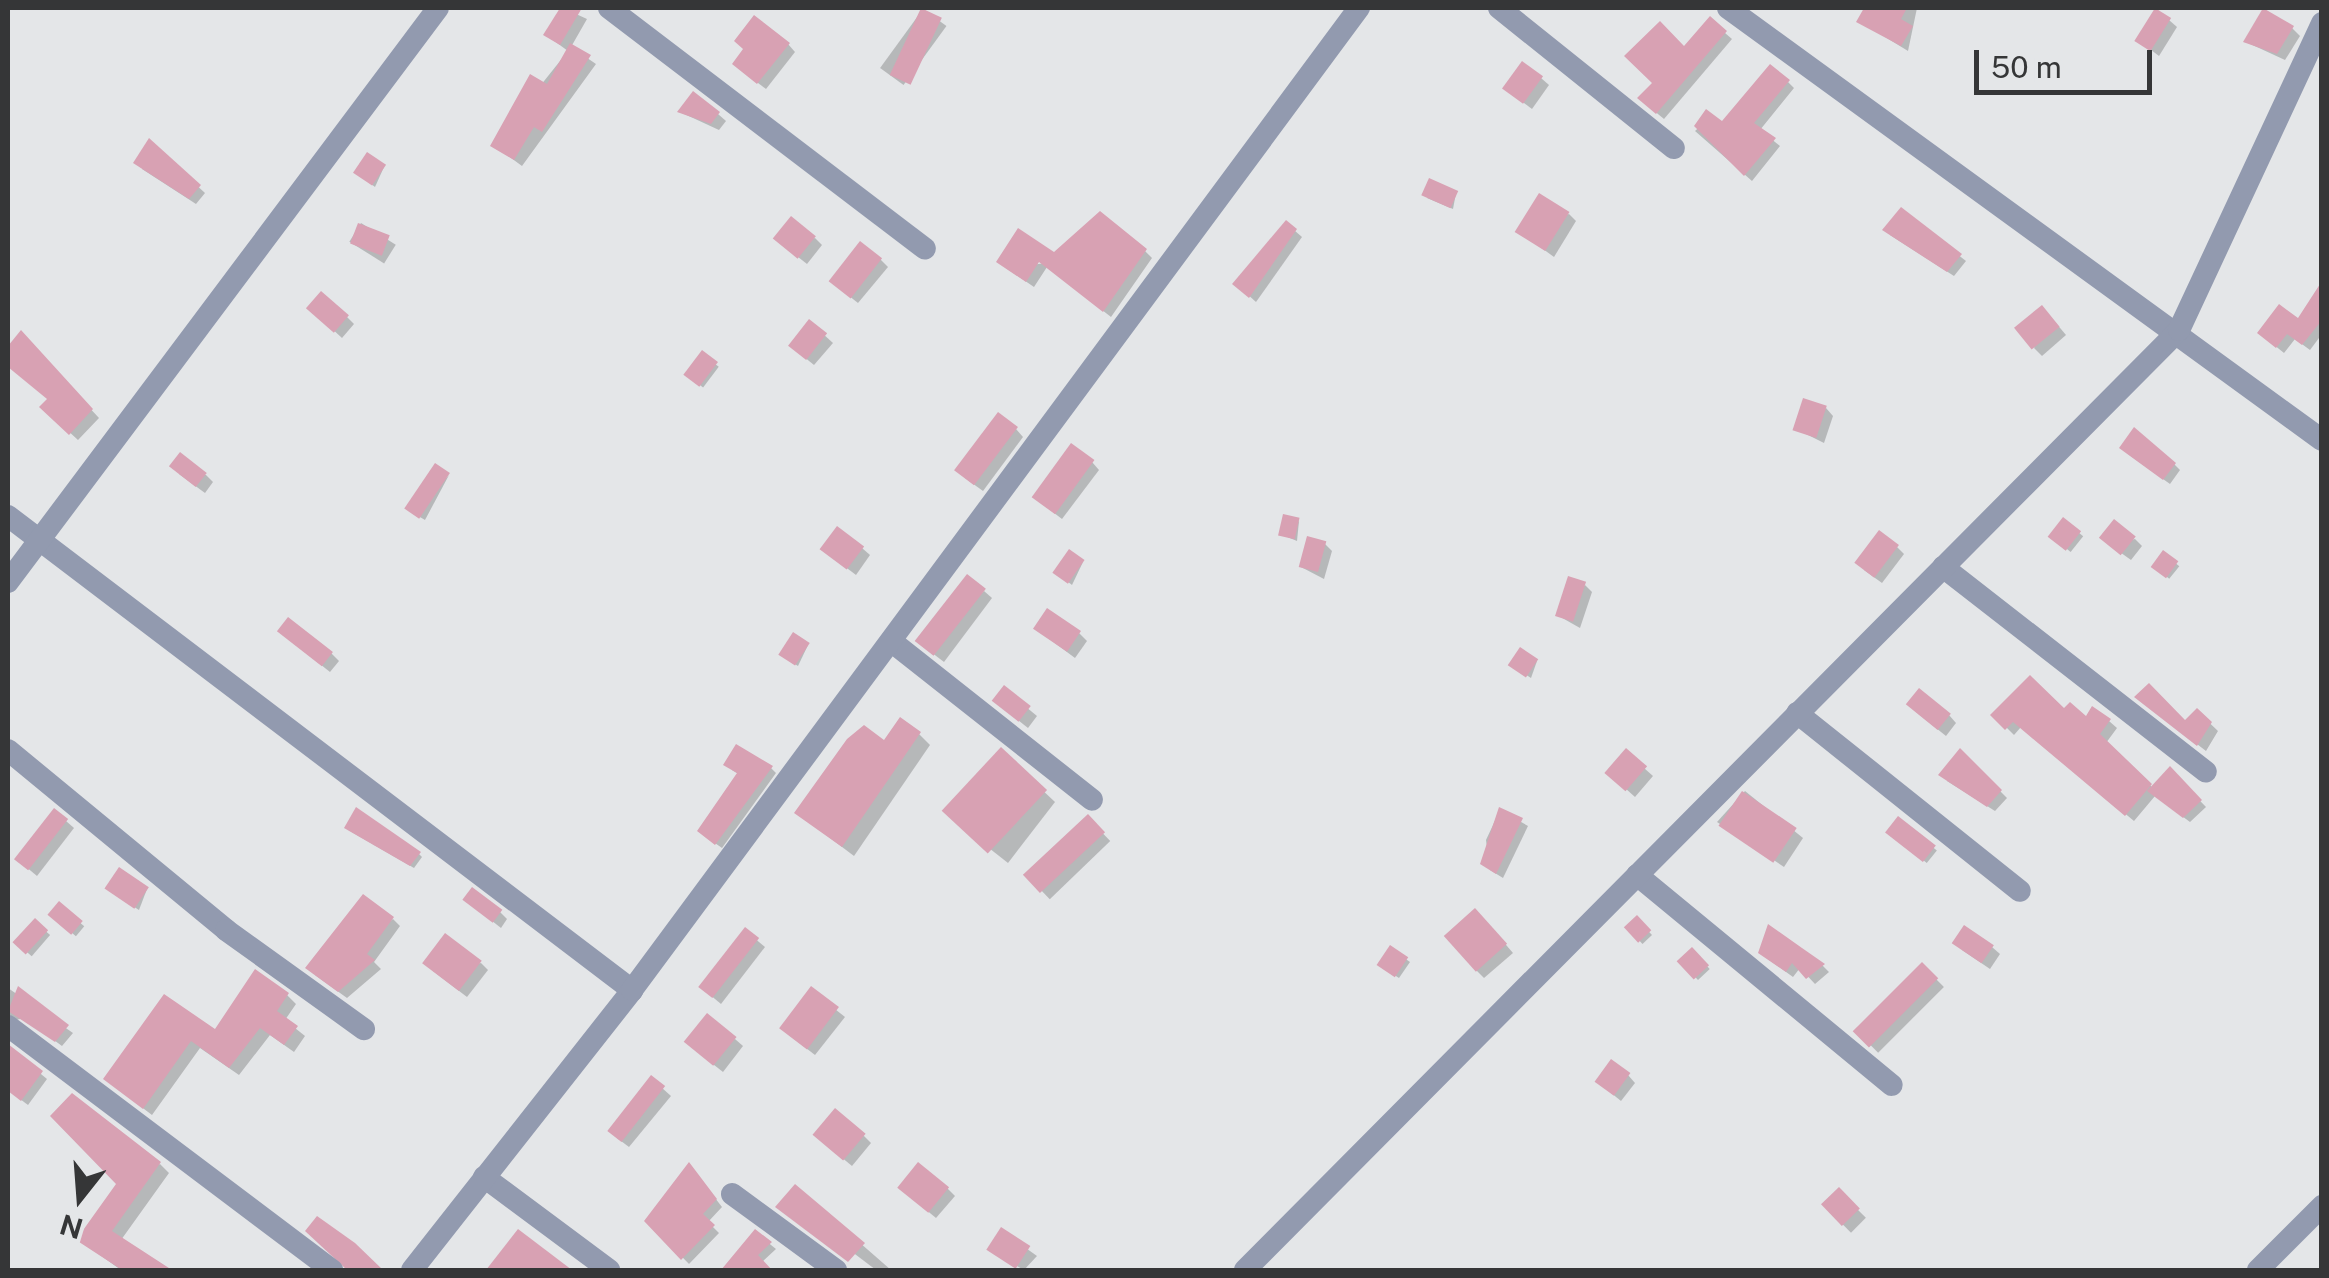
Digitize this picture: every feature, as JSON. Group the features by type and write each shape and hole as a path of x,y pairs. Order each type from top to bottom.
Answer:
{"street":[{"path":"8,582 438,8"},
{"path":"609,8 925,249"},
{"path":"412,1270 632,990 1359,8"},
{"path":"1499,8 1674,148"},
{"path":"1728,8 2180,330 2322,440"},
{"path":"1245,1270 2180,330 2322,23"},
{"path":"8,516 38,544 632,990"},
{"path":"1943,567 2206,772"},
{"path":"890,642 1092,800"},
{"path":"1797,712 2020,890"},
{"path":"8,750 226,930 364,1029"},
{"path":"1637,875 1892,1085"},
{"path":"8,1026 332,1270"},
{"path":"484,1177 609,1270"},
{"path":"732,1194 836,1270"},
{"path":"2258,1270 2322,1206"}],"building":[{"path":"560,8 582,8 560,45 543,35"},
{"path":"921,8 942,18 911,85 890,75"},
{"path":"1864,8 1907,8 1901,19 1913,26 1901,46 1856,22"},
{"path":"2155,8 2171,18 2150,51 2134,41"},
{"path":"2263,8 2294,26 2277,54 2243,42"},
{"path":"754,15 790,43 757,84 732,64 743,49 734,41"},
{"path":"1710,16 1727,31 1656,114 1637,98 1652,83 1624,56 1660,21 1684,46"},
{"path":"570,43 591,55 542,132 534,127 514,160 490,146 530,74 547,84"},
{"path":"1522,61 1543,76 1523,104 1502,89"},
{"path":"1770,64 1790,80 1754,123 1776,138 1744,176 1694,126 1706,109 1722,121"},
{"path":"693,91 720,112 711,124 677,112"},
{"path":"149,138 201,185 189,199 133,163"},
{"path":"367,152 386,165 372,186 353,173"},
{"path":"1429,178 1458,191 1451,208 1421,195"},
{"path":"1539,193 1570,212 1545,251 1515,232"},
{"path":"1901,207 1962,254 1947,272 1882,230"},
{"path":"1100,211 1147,249 1103,312 1039,262 1026,282 996,262 1018,228 1054,252"},
{"path":"791,216 816,236 798,259 773,239"},
{"path":"1286,220 1297,229 1249,298 1232,284"},
{"path":"358,223 390,235 382,256 350,244"},
{"path":"860,241 882,258 851,298 829,281"},
{"path":"2322,281 2322,320 2302,345 2287,334 2276,348 2257,333 2279,304 2298,318"},
{"path":"321,291 349,315 334,333 306,308"},
{"path":"2042,305 2060,327 2032,349 2014,328"},
{"path":"809,319 827,333 806,360 788,346"},
{"path":"21,330 93,409 69,435 39,407 47,399 8,367 8,346"},
{"path":"702,350 718,362 699,387 683,375"},
{"path":"1803,398 1827,406 1816,438 1792,430"},
{"path":"998,412 1018,427 974,485 954,470"},
{"path":"2134,427 2176,463 2163,480 2119,448"},
{"path":"1071,443 1094,460 1055,514 1032,497"},
{"path":"180,452 207,473 196,487 169,466"},
{"path":"435,463 450,473 419,519 404,509"},
{"path":"1283,514 1300,518 1295,539 1278,535"},
{"path":"2063,517 2081,531 2066,551 2048,537"},
{"path":"2114,519 2136,537 2121,555 2099,538"},
{"path":"837,526 864,546 847,570 820,549"},
{"path":"1879,530 1899,545 1874,578 1854,563"},
{"path":"1307,536 1326,541 1318,572 1299,567"},
{"path":"1069,549 1085,560 1068,584 1052,573"},
{"path":"2163,550 2178,561 2166,578 2151,567"},
{"path":"967,574 986,589 934,656 915,641"},
{"path":"1568,576 1586,582 1573,622 1555,616"},
{"path":"1047,608 1081,631 1067,652 1033,629"},
{"path":"288,617 333,652 322,666 277,631"},
{"path":"793,632 810,643 795,666 778,655"},
{"path":"1520,647 1538,659 1526,678 1508,665"},
{"path":"2030,675 2064,708 2070,702 2086,716 2092,706 2111,719 2100,734 2152,784 2125,816 2013,722 2005,730 1990,715"},
{"path":"2149,683 2185,720 2197,708 2212,722 2197,746 2134,697"},
{"path":"1004,685 1031,706 1018,722 992,701"},
{"path":"1919,688 1951,714 1938,730 1906,704"},
{"path":"900,717 921,732 842,847 794,813 847,739 864,725 884,740"},
{"path":"736,744 773,766 715,845 697,831 737,773 723,765"},
{"path":"1001,747 1047,790 988,854 942,811"},
{"path":"1626,748 1647,766 1625,791 1604,773"},
{"path":"1960,748 2002,790 1987,807 1938,775"},
{"path":"2170,766 2202,800 2183,818 2147,791"},
{"path":"1742,791 1797,828 1773,863 1719,826"},
{"path":"356,807 421,852 410,866 344,828"},
{"path":"1499,807 1523,818 1496,874 1480,864"},
{"path":"54,808 68,819 28,870 14,859"},
{"path":"1088,814 1105,832 1040,893 1023,875"},
{"path":"1898,816 1936,846 1923,862 1885,833"},
{"path":"119,867 149,887 134,909 104,889"},
{"path":"472,887 502,910 493,923 462,900"},
{"path":"363,894 394,917 367,954 375,960 338,992 305,968"},
{"path":"59,901 83,921 71,935 47,915"},
{"path":"1475,908 1507,944 1476,972 1444,936"},
{"path":"1637,915 1651,930 1638,943 1624,927"},
{"path":"35,918 48,930 26,954 12,942"},
{"path":"1768,924 1825,964 1806,979 1792,963 1786,972 1758,953"},
{"path":"1964,925 1994,945 1982,963 1952,943"},
{"path":"745,927 759,938 712,998 698,987"},
{"path":"445,933 482,961 459,991 422,963"},
{"path":"1390,945 1408,957 1395,977 1377,965"},
{"path":"1692,947 1709,965 1694,980 1677,961"},
{"path":"1922,962 1938,978 1869,1048 1853,1031"},
{"path":"255,969 289,993 277,1011 298,1026 284,1045 260,1028 229,1068 191,1041 143,1109 103,1079 164,994 215,1029"},
{"path":"18,986 69,1025 55,1042 8,1011"},
{"path":"811,986 839,1007 807,1049 779,1028"},
{"path":"707,1013 737,1037 713,1066 684,1042"},
{"path":"8,1044 43,1071 21,1101 8,1091"},
{"path":"1611,1059 1630,1073 1614,1096 1595,1082"},
{"path":"651,1075 665,1086 621,1142 607,1131"},
{"path":"72,1093 161,1162 112,1231 172,1270 122,1270 76,1240 116,1184 50,1116"},
{"path":"835,1108 866,1134 843,1161 813,1135"},
{"path":"689,1162 717,1199 703,1214 715,1225 681,1260 644,1221"},
{"path":"918,1162 949,1187 928,1213 897,1188"},
{"path":"795,1184 865,1243 848,1262 775,1207"},
{"path":"1839,1187 1860,1209 1842,1226 1821,1204"},
{"path":"317,1216 355,1243 383,1270 347,1270 305,1231"},
{"path":"1001,1227 1030,1246 1016,1269 986,1250"},
{"path":"518,1229 572,1270 486,1270"},
{"path":"755,1229 772,1242 758,1255 772,1270 721,1270"}]}
